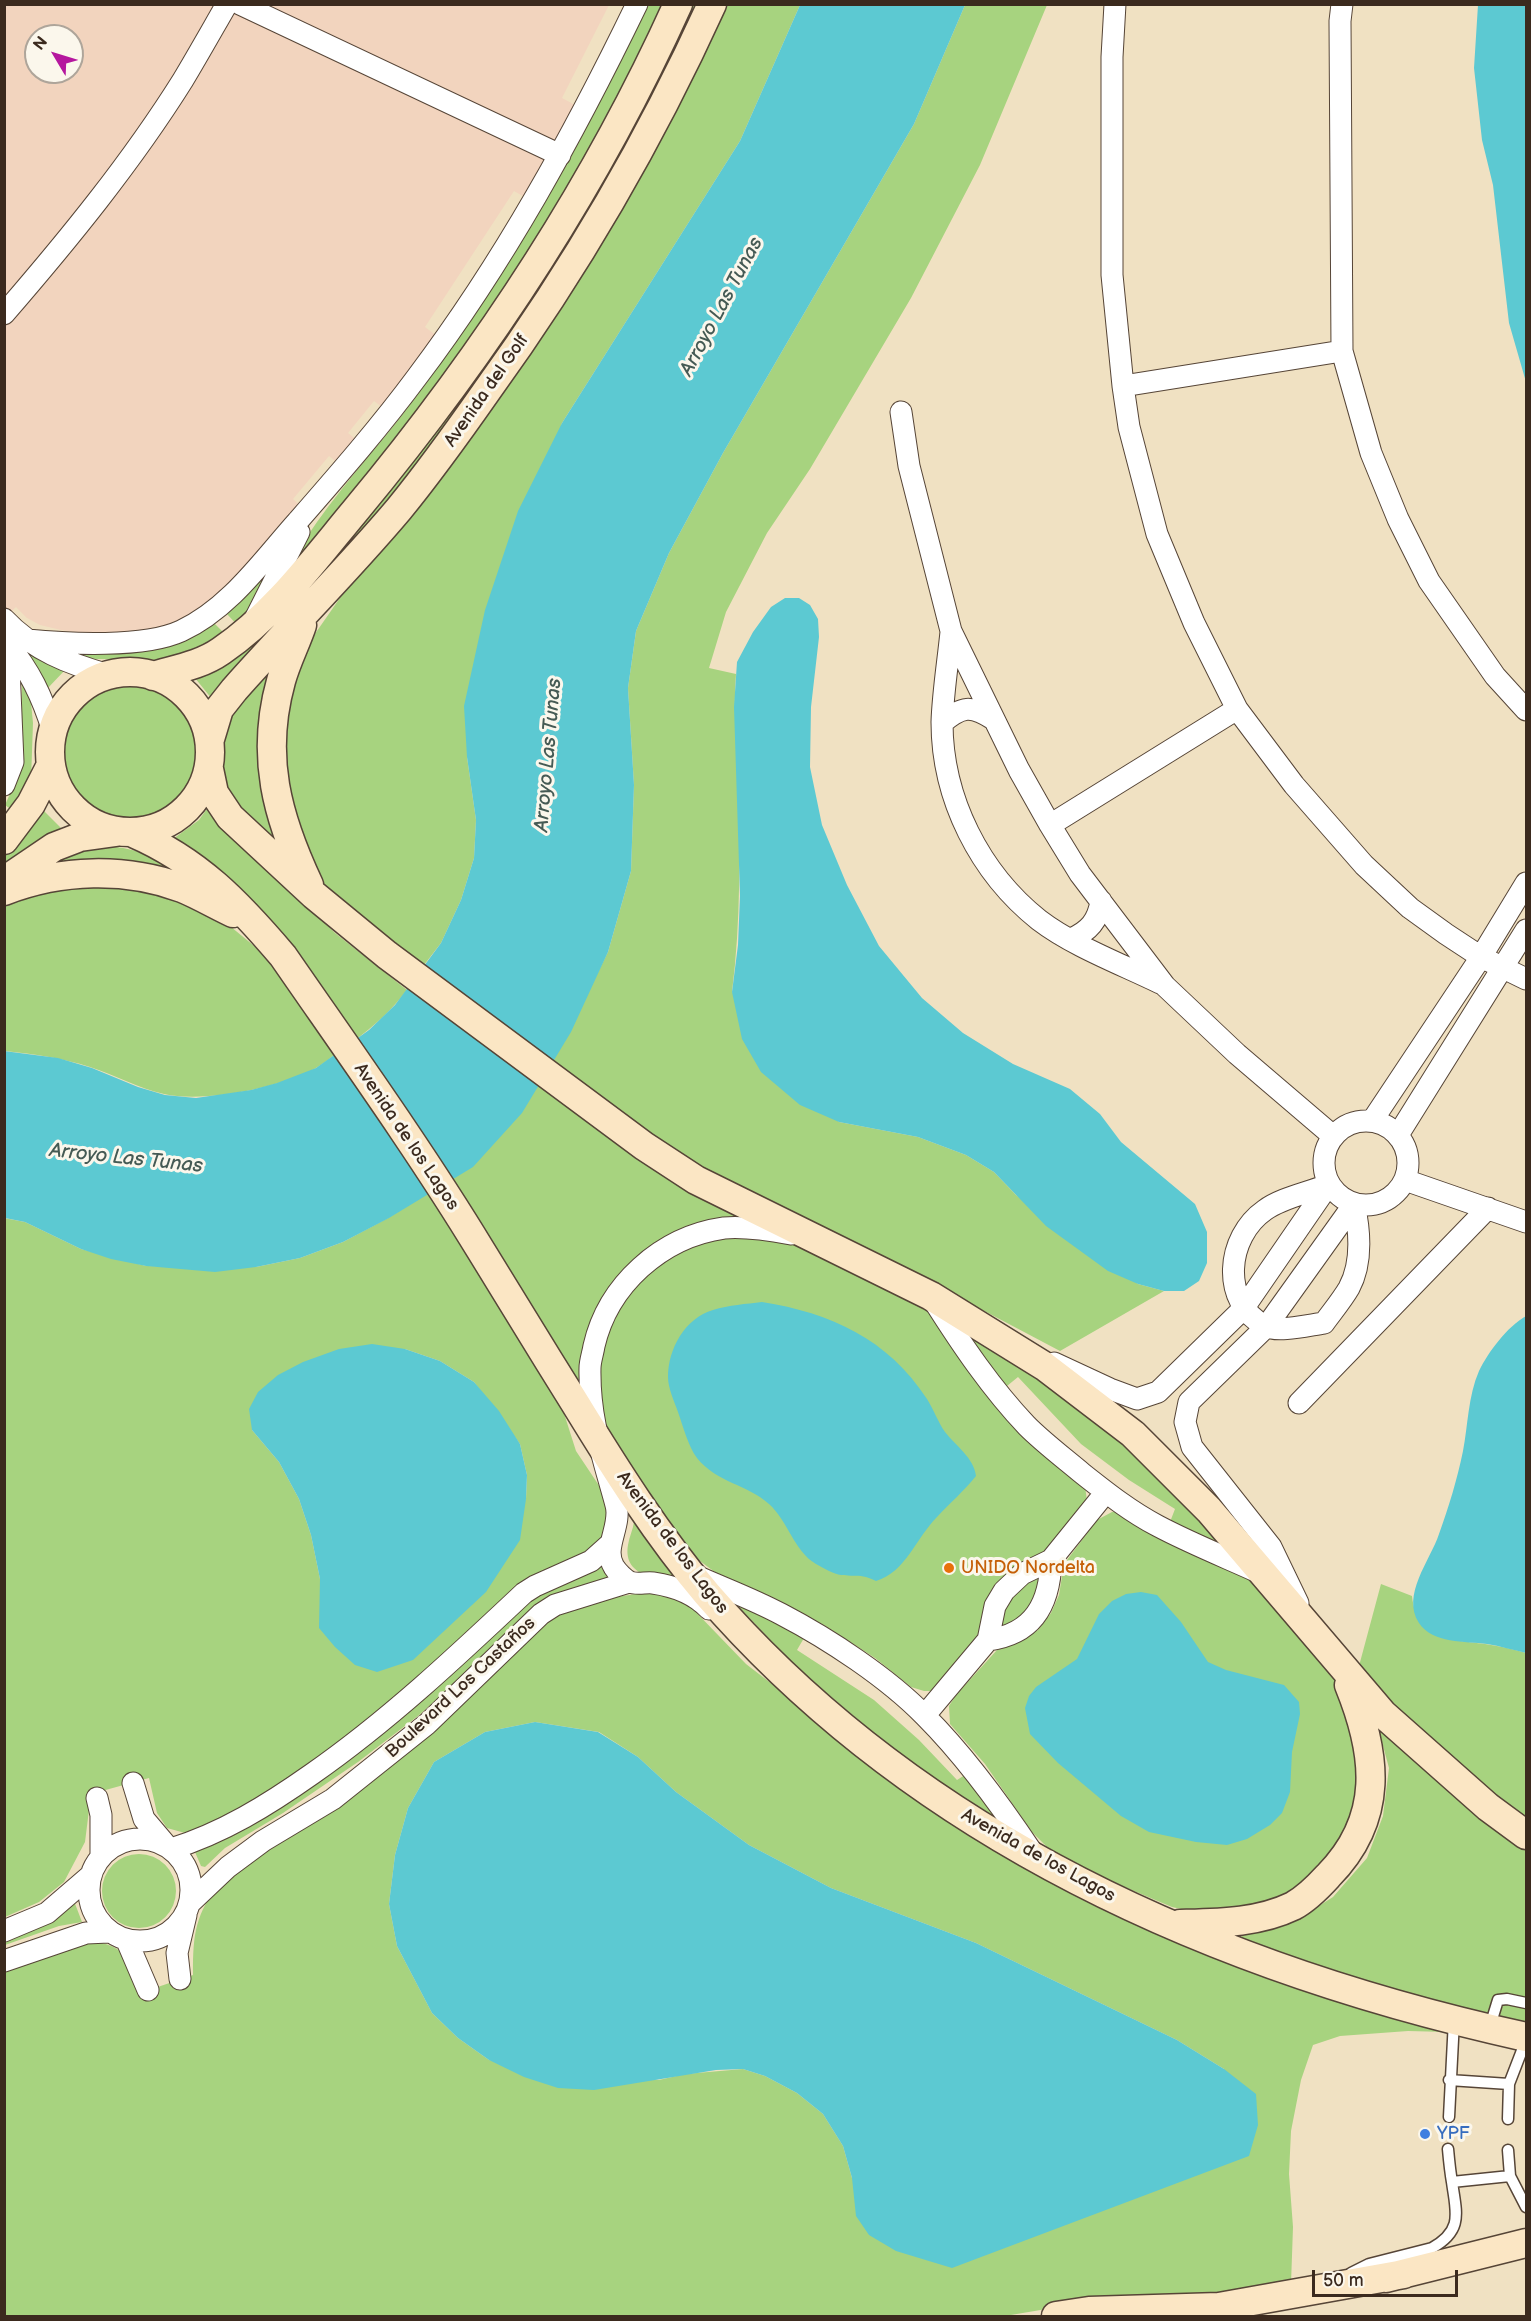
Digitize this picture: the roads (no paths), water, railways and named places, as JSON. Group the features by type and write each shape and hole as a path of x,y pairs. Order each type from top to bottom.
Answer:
{"street":[{"path":"4,314 67,241 125,164 183,81 227,4"},
{"path":"240,4 560,155"},
{"path":"9,632 57,643 118,642 159,638 180,632 221,605 312,505 378,428 418,376 500,254 560,155 637,4"},
{"name":"Avenida del Golf","path":"153,675 192,666 219,652 249,630 336,534 416,437 471,363 579,197 626,114 678,4"},
{"name":"Avenida del Golf","path":"210,740 219,710 224,703 245,677 347,569 448,447 568,273 653,129 712,4"},
{"path":"1115,4 1112,57 1112,275 1123,386 1129,427 1157,534 1194,623 1237,709 1294,785 1364,865 1410,908 1481,957 1527,979"},
{"path":"1342,4 1340,21 1342,351 1371,453 1398,519 1424,571 1495,676 1527,710"},
{"path":"1123,386 1342,351"},
{"path":"901,412 909,466 951,631 1019,770 1050,825 1080,874 1165,986 1237,1054 1334,1136"},
{"path":"249,630 312,505"},
{"path":"308,610 281,679 273,716 271,765 278,806 292,848 314,895"},
{"path":"951,631 942,723 951,786 972,841 990,870 1012,895 1041,921 1071,939 1165,986"},
{"path":"9,632 73,665 109,675"},
{"path":"9,632 40,693 53,730"},
{"path":"4,785 13,762 9,632"},
{"path":"125,832 88,820 66,802 51,765 50,748 53,730 61,712 74,696 90,683 109,675 131,672 153,675 174,685 191,700 203,718 210,740 209,769 214,793 220,805 265,852 387,955 644,1146 696,1180 810,1237 879,1268 931,1296 1044,1366 1134,1434 1209,1510 1383,1714 1437,1764 1523,1836"},
{"path":"942,723 957,711 967,709 980,710 993,719"},
{"path":"1050,825 1237,709"},
{"path":"4,840 31,804 51,765"},
{"path":"4,881 54,847 80,837 150,830 167,824 182,814 194,801 204,786 209,769"},
{"name":"Avenida de los Lagos","path":"125,832 159,844 187,861 223,891 257,925 283,956 455,1209 631,1493 691,1573 753,1644 844,1727 962,1816 1119,1902 1235,1952 1317,1982 1527,2038"},
{"path":"4,891 52,876 84,873 118,874 184,889 257,925"},
{"path":"1372,1121 1481,957 1527,883"},
{"path":"1071,939 1084,933 1094,924 1101,901"},
{"path":"1398,1135 1527,930"},
{"path":"1372,1121 1390,1128 1398,1135 1404,1145 1408,1168 1405,1180 1389,1198 1378,1204 1366,1206 1354,1204 1343,1199 1329,1184 1324,1170 1324,1158 1327,1146 1340,1130 1355,1122 1372,1121"},
{"path":"1405,1180 1527,1222"},
{"path":"1329,1184 1265,1210 1248,1227 1238,1247 1233,1268 1234,1288 1243,1309 1266,1327 1293,1328 1324,1323 1349,1287 1358,1261 1358,1224 1354,1204"},
{"path":"1005,1340 1110,1389 1137,1399 1158,1392 1243,1309 1329,1184"},
{"path":"1308,1625 1271,1547 1192,1446 1185,1422 1189,1402 1266,1327 1354,1204"},
{"path":"1299,1403 1488,1208"},
{"path":"629,1582 612,1564 610,1544 618,1516 596,1438 590,1365 598,1328 616,1295 640,1266 665,1249 689,1237 724,1228 764,1229 810,1237"},
{"path":"931,1296 966,1352 1028,1427 1106,1492 1158,1526 1266,1576"},
{"path":"925,1716 988,1640 995,1606 1004,1591 1022,1574 1051,1560 1106,1492"},
{"name":"Boulevard Los Castaños","path":"169,1847 202,1839 233,1824 288,1790 373,1729 461,1653 524,1593 591,1561 610,1544"},
{"path":"988,1640 1005,1638 1023,1629 1035,1615 1048,1594 1051,1560"},
{"path":"691,1573 780,1613 839,1648 925,1716 972,1769 1037,1859"},
{"name":"Boulevard Los Castaños","path":"188,1907 228,1867 263,1841 333,1799 427,1724 541,1614 555,1605 629,1582 651,1583 690,1593 703,1603 757,1661 773,1674 799,1688"},
{"path":"1169,1924 1224,1923 1257,1918 1293,1906 1315,1889 1341,1863 1358,1833 1370,1800 1372,1767 1367,1735 1342,1668"},
{"path":"133,1782 144,1819 182,1860 189,1873 192,1888 177,1953 180,1979"},
{"path":"97,1798 101,1815 101,1856"},
{"path":"4,1931 47,1913 90,1876 101,1856 115,1845 132,1839 150,1839 169,1847"},
{"path":"90,1876 88,1892 91,1907 98,1921 118,1936 148,1990"},
{"path":"4,1960 86,1933 118,1936 145,1942 162,1937 176,1927 188,1907"},
{"path":"1242,2316 1527,2243"},
{"path":"1056,2316 1089,2311 1219,2307 1404,2274"}],"lane":[{"path":"1489,2029 1498,2000 1507,1999 1527,2003"},
{"path":"1449,2116 1449,2080 1454,2020"},
{"path":"1509,2119 1509,2084 1527,2038"},
{"path":"1449,2080 1509,2084"},
{"path":"1319,2289 1369,2264 1432,2248 1441,2243 1453,2227 1458,2213 1448,2149"},
{"path":"1508,2150 1510,2176 1527,2207"},
{"path":"1452,2182 1510,2176"}],"water":[{"name":"Arroyo Las Tunas","path":"800,5 965,5 914,124 723,453 669,553 636,631 628,688 634,785 631,871 608,952 571,1032 522,1113 473,1167 389,1218 343,1242 300,1258 256,1267 215,1272 146,1266 111,1259 81,1249 25,1222 5,1218 4,1051 58,1058 165,1095 196,1098 251,1090 316,1068 369,1030 395,1005 441,943 461,900 474,858 476,820 467,757 464,706 485,610 518,511 562,423 740,141"},
{"path":"1478,5 1526,5 1526,382 1509,323 1493,185 1482,140 1474,68"},
{"path":"785,598 799,598 810,605 818,619 819,637 811,707 810,767 822,825 847,885 879,946 922,998 963,1033 1013,1064 1070,1089 1100,1114 1121,1142 1195,1204 1207,1232 1207,1263 1199,1281 1184,1291 1164,1291 1138,1284 1108,1271 1046,1226 994,1172 966,1155 918,1137 839,1122 800,1105 761,1072 742,1039 732,992 738,945 740,896 734,707 737,662 753,632 771,607"},
{"path":"762,1302 811,1313 856,1332 876,1345 912,1378 927,1399 945,1432 968,1458 975,1470 976,1476 967,1487 930,1525 903,1562 886,1577 876,1581 862,1576 846,1576 828,1571 816,1564 802,1552 776,1511 769,1504 714,1473 697,1458 688,1442 668,1381 671,1356 680,1336 686,1327 703,1314 725,1307"},
{"path":"1526,1316 1526,1653 1432,1635 1419,1623 1414,1612 1413,1601 1419,1578 1439,1534 1452,1493 1479,1371 1499,1340 1512,1326"},
{"path":"372,1344 405,1349 440,1361 474,1382 499,1411 520,1444 527,1475 520,1540 486,1592 413,1660 377,1672 355,1665 319,1628 320,1579 311,1535 299,1499 279,1462 252,1430 249,1409 258,1392 278,1375 303,1362 339,1349"},
{"path":"1141,1592 1157,1595 1181,1622 1208,1662 1226,1670 1284,1685 1299,1702 1300,1714 1292,1752 1290,1792 1282,1813 1270,1825 1247,1839 1227,1845 1196,1842 1149,1832 1121,1816 1058,1763 1030,1734 1025,1708 1029,1696 1036,1687 1077,1659 1099,1614 1112,1601 1126,1594"},
{"path":"535,1722 598,1732 638,1757 676,1792 749,1845 831,1888 976,1943 1177,2040 1224,2069 1256,2094 1258,2125 1249,2156 952,2268 896,2251 869,2235 856,2216 852,2178 843,2146 823,2114 797,2093 765,2076 743,2069 716,2070 594,2090 558,2088 524,2077 489,2060 458,2038 432,2013 397,1946 389,1904 395,1855 408,1808 434,1762 485,1732"}],"place":[{"name":"UNIDO Nordelta","path":"949,1568"},
{"name":"YPF","path":"1425,2134"}]}
